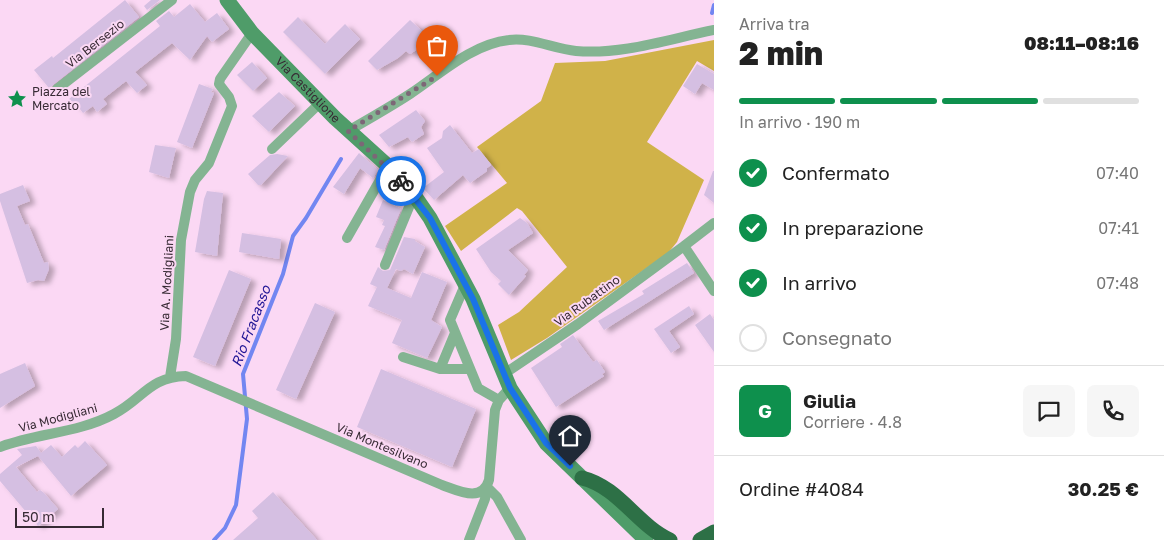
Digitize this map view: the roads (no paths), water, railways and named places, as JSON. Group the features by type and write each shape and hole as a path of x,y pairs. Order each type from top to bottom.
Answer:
{"highway":[{"path":"582,478 594,481 608,489 655,533 670,540"},
{"path":"700,540 714,532"}],"main road":[{"name":"Via Castiglione","path":"227,0 252,33 348,131 388,166 414,195 430,218 466,285 507,381 546,443 646,540"}],"street":[{"name":"Via Bersezio","path":"57,89 172,0"},
{"path":"348,131 409,95 465,57 492,44 509,40 525,40 559,48 585,51 625,49 714,30"},
{"name":"Via A. Modigliani","path":"170,377 176,339 181,240 190,192 195,180 209,163 232,106 229,97 218,84 252,33"},
{"path":"272,148 320,103"},
{"path":"347,238 388,166"},
{"path":"384,265 414,195"},
{"name":"Via Rubattino","path":"507,381 578,324 714,223"},
{"path":"684,246 714,291"},
{"path":"466,285 450,320 478,388 498,400"},
{"path":"440,369 455,333"},
{"path":"403,357 440,369 470,369"},
{"name":"Via Montesilvano","path":"170,377 186,376 466,494 478,494 487,488"},
{"name":"Via Modigliani","path":"0,447 94,424 115,414 158,381 170,377"},
{"path":"469,540 485,499 489,480 492,429 498,400 507,381"},
{"path":"487,488 497,498 521,540"}],"waterway":[{"path":"712,13 714,5"},
{"name":"Rio Fracasso","path":"214,540 225,528 236,505 247,419 243,374 283,274 293,236 306,218 341,159"}],"place":[{"name":"Piazza del Mercato","path":"17,99"}]}
